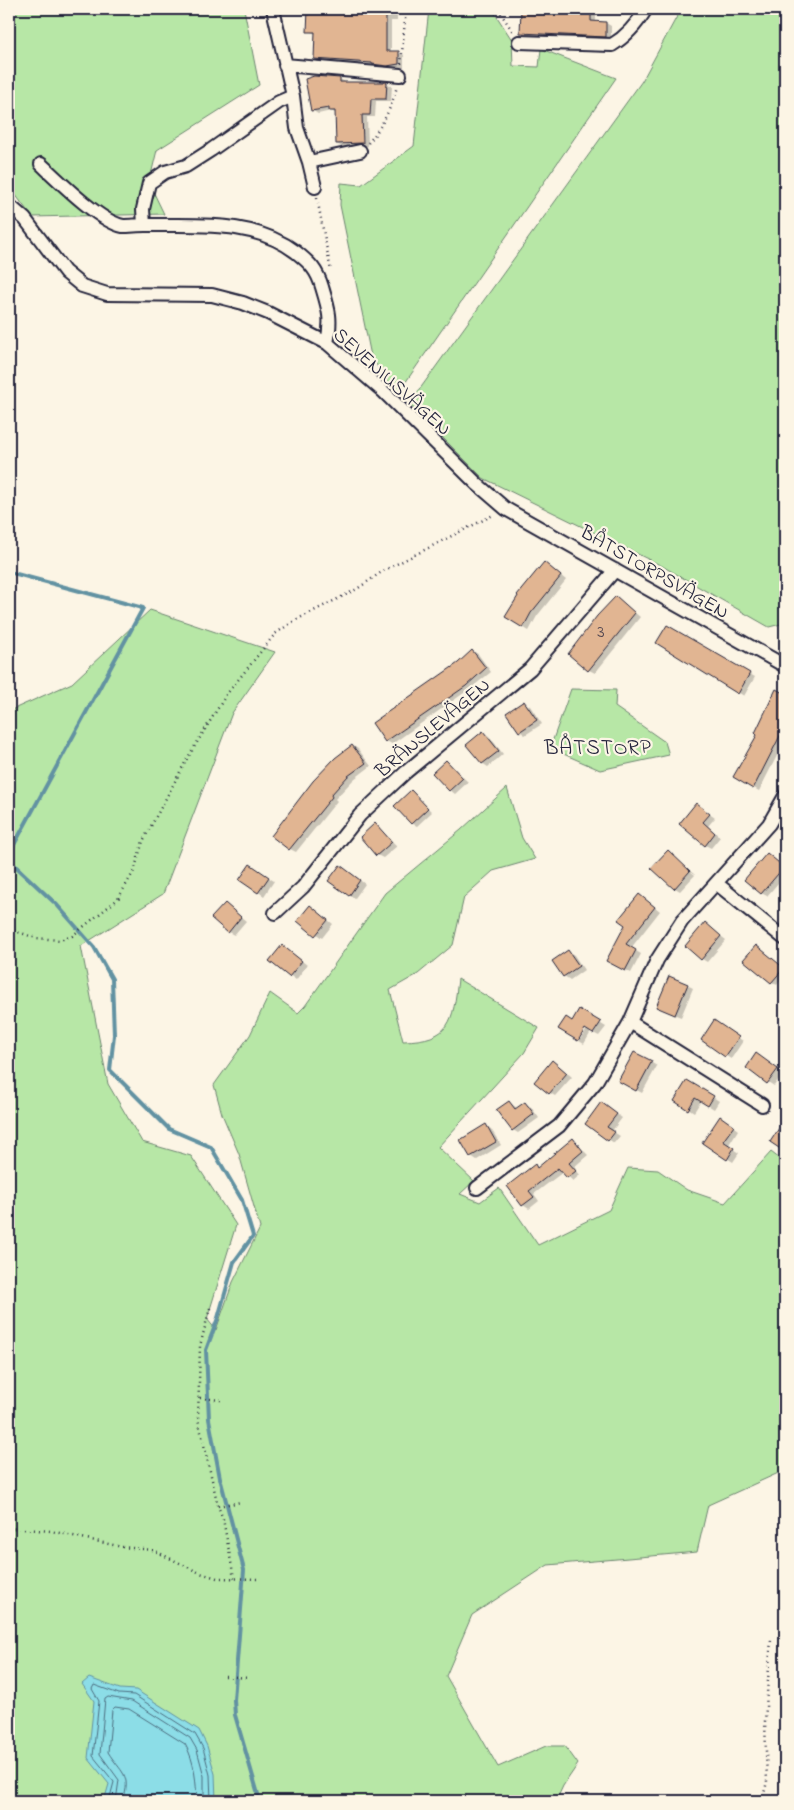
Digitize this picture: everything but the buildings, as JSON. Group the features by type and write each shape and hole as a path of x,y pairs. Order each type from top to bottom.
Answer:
{"street":[{"path":"273,9 293,96 297,128 309,162 315,187"},
{"path":"520,42 612,45 623,38 639,21 646,9"},
{"path":"285,64 400,75"},
{"path":"144,225 143,209 149,183 164,172 186,166 279,102 293,96"},
{"path":"309,162 360,151"},
{"path":"42,164 95,211 121,226 209,224 250,231 279,239 311,263 318,274 331,324 327,343"},
{"name":"SEVENIUSVÄGEN","path":"9,205 25,219 65,272 82,286 107,294 212,296 243,303 268,313 327,343 384,392 477,484 506,509"},
{"name":"BÅTSTORPSVÄGEN","path":"506,509 785,666"},
{"name":"BRÄNSLEVÄGEN","path":"275,914 303,887 360,815 406,772 530,669 616,570"},
{"path":"477,1188 559,1126 595,1083 630,1022 657,960 682,921 769,824 785,796"},
{"path":"716,883 785,939"},
{"path":"630,1022 762,1105"}],"path":[{"path":"498,9 520,42"},
{"path":"9,929 36,938 60,940 72,936 118,899 134,871 143,841 187,759 226,695 275,634 294,621 357,589 410,557 506,509"},
{"path":"210,1308 200,1346 198,1419 218,1506 224,1519 234,1578"},
{"path":"199,1398 221,1400"},
{"path":"218,1506 241,1502"},
{"path":"9,1528 50,1531 122,1547 153,1550 200,1573 217,1578 257,1579"},
{"path":"762,1801 767,1782 765,1721 771,1639"},
{"path":"225,1676 248,1678"}],"green space":[{"path":"9,9 244,9 259,85 157,150 149,183 164,214 32,217 9,186"},
{"path":"429,9 492,9 512,40 513,66 539,67 541,49 616,78 396,396 371,356 340,205 341,183 361,185 414,146"},
{"path":"681,9 785,9 785,623 769,627 662,566 483,478 409,404 642,81"},
{"path":"150,610 275,652 232,713 163,894 81,946 108,1084 142,1142 191,1156 236,1225 207,1319 216,1330 233,1282 260,1228 239,1154 222,1114 214,1085 250,1035 270,993 298,1013 305,1006 385,893 461,830 507,788 522,838 535,859 493,871 464,897 453,945 418,974 390,990 403,1041 431,1037 447,1026 454,1007 458,979 539,1028 524,1053 438,1147 474,1181 460,1194 480,1202 499,1188 538,1245 609,1210 628,1168 658,1170 687,1190 725,1203 771,1152 785,1163 785,1470 708,1505 697,1552 548,1565 472,1615 446,1676 498,1767 546,1746 565,1746 578,1764 563,1786 556,1801 9,1801 9,711 72,683"},
{"path":"571,689 616,690 615,707 665,742 669,755 600,770 550,748"}],"water":[{"path":"89,1678 120,1689 136,1690 199,1730 207,1746 215,1774 216,1801 104,1801 109,1784 88,1758 94,1701 82,1684"}],"waterway":[{"path":"9,572 143,608 9,854"},
{"path":"9,860 57,905 94,947 112,979 114,1035 110,1070 169,1129 211,1147 242,1200 253,1236 234,1262 218,1318 206,1350 209,1419 220,1478 244,1570 234,1700 235,1715 260,1801"}],"district":[{"name":"BÅTSTORP","path":"598,747"}]}
